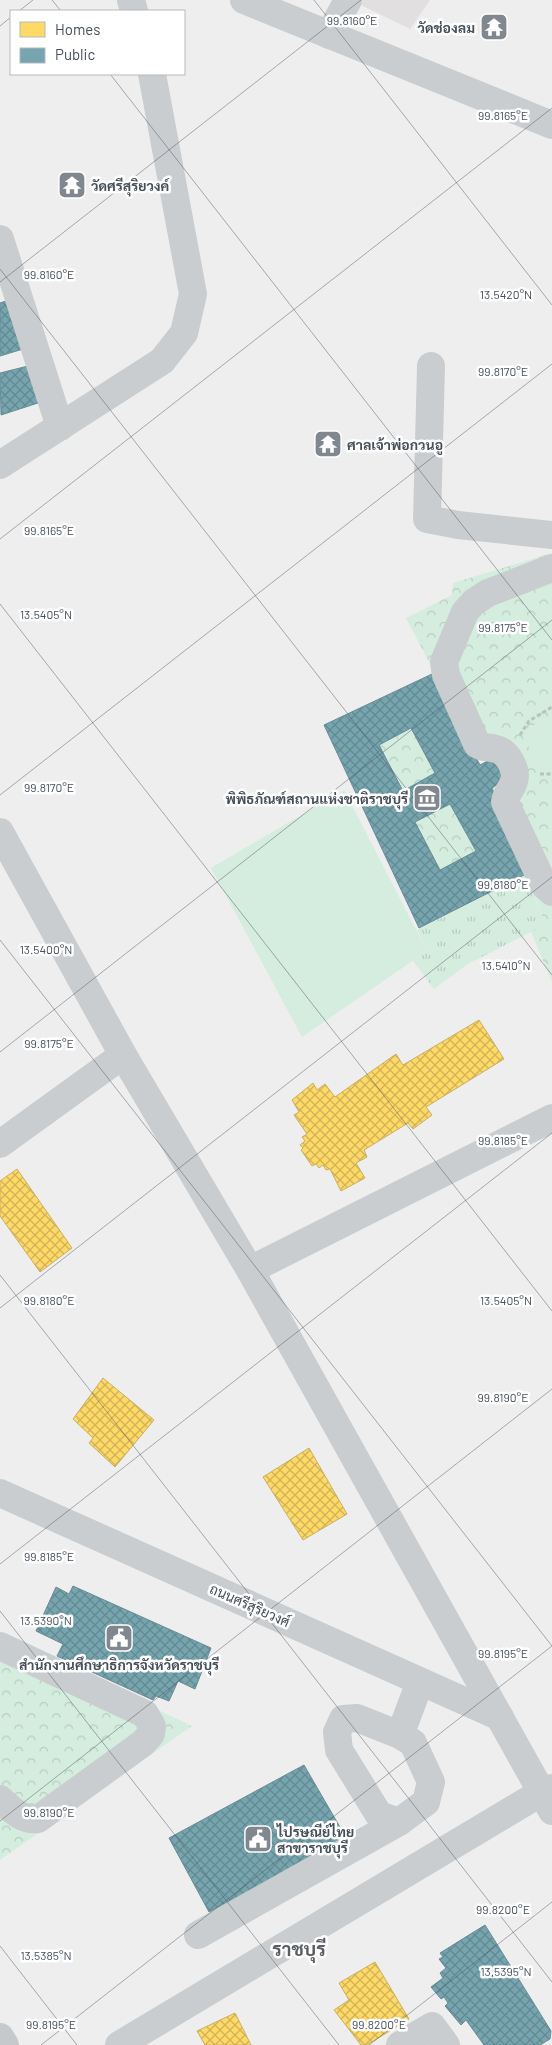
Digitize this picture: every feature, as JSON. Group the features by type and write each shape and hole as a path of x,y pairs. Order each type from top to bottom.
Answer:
{"main road":[{"path":"0,2037 5,2045"}],"street":[{"path":"244,0 552,125"},
{"path":"329,35 348,0"},
{"path":"0,465 162,362 184,333 193,294 152,75"},
{"path":"0,239 60,428"},
{"path":"431,366 427,519 458,525 552,535"},
{"path":"552,568 488,594 474,602 465,612 444,662 446,675 477,744 498,749 505,754 513,766 514,781 506,795 505,802 544,885 552,892"},
{"path":"0,832 123,1055 250,1270 500,1718 549,1797 125,2044"},
{"path":"0,1144 123,1055"},
{"path":"250,1270 552,1118"},
{"name":"ถนนศรีสุริยวงศ์","path":"0,1494 500,1718"},
{"path":"0,1646 145,1714 152,1726 151,1734 143,1743 38,1819 31,1820 18,1814 0,1799"},
{"path":"400,1735 420,1682"},
{"path":"198,1936 399,1822 426,1802 431,1782 413,1743 400,1735 357,1718 343,1719 337,1732 339,1750 379,1815 399,1822"},
{"path":"400,2045 432,2026 446,2045"}],"shaded area":[{"path":"351,0 430,0 410,29"}],"green space":[{"path":"552,553 552,982 531,932 545,923 492,788 510,777 496,750 481,761 406,618 452,595 453,583"},
{"path":"552,714 552,765 539,761 534,756 528,744 528,737 530,730 535,724"},
{"path":"411,728 435,773 403,791 379,745"},
{"path":"344,790 427,951 302,1037 211,868"},
{"path":"450,804 476,851 440,870 415,822"},
{"path":"525,875 545,923 468,964 434,989 413,961 427,951 417,930"},
{"path":"0,1635 192,1726 0,1860"}],"building: Homes":[{"path":"479,1020 504,1059 426,1107 432,1115 413,1129 408,1123 364,1150 367,1157 356,1163 365,1178 341,1191 330,1169 326,1170 323,1165 319,1168 316,1164 312,1166 301,1150 303,1148 300,1145 305,1141 302,1137 307,1134 294,1115 299,1112 292,1100 313,1083 317,1090 325,1084 335,1097 396,1054 403,1065"},
{"path":"17,1169 72,1248 40,1272 0,1216 0,1181"},
{"path":"103,1378 154,1420 115,1467 89,1443 93,1438 73,1419"},
{"path":"309,1448 347,1514 303,1540 263,1477"},
{"path":"375,1962 409,2019 367,2045 361,2045 334,2010 349,2000 339,1983"},
{"path":"235,2013 251,2045 205,2045 197,2031"}],"building: Public":[{"path":"9,300 23,349 0,356 0,303"},
{"path":"28,366 41,402 1,415 0,373"},
{"name":"พิพิธภัณฑ์สถานแห่งชาติราชบุรี","path":"432,674 480,765 495,757 507,778 492,788 530,872 419,928 324,725","holes":["411,728 435,773 403,791 379,745","450,804 476,851 440,870 415,822"]},
{"name":"สำนักงานศึกษาธิการจังหวัดราชบุรี","path":"73,1586 211,1648 195,1689 178,1681 169,1701 156,1696 153,1700 57,1656 63,1644 36,1631 56,1587 69,1594"},
{"name":"ไปรษณีย์ไทย สาขาราชบุรี","path":"304,1765 348,1841 209,1912 169,1838"},
{"path":"485,1925 551,2031 550,2039 540,2045 484,2045 466,2020 461,2025 445,2006 448,2003 444,1997 441,1999 431,1987 443,1978 440,1973 446,1968 439,1959 443,1957 440,1953"}],"place":[{"name":"วัดช่องลม","path":"494,27"},
{"name":"วัดศรีสุริยวงค์","path":"72,185"},
{"name":"ศาลเจ้าพ่อกวนอู","path":"328,444"},
{"name":"พิพิธภัณฑ์สถานแห่งชาติราชบุรี","path":"427,798"},
{"name":"สำนักงานศึกษาธิการจังหวัดราชบุรี","path":"119,1638"},
{"name":"ไปรษณีย์ไทย สาขาราชบุรี","path":"258,1839"}],"district":[{"name":"ราชบุรี","path":"299,1948"}]}
